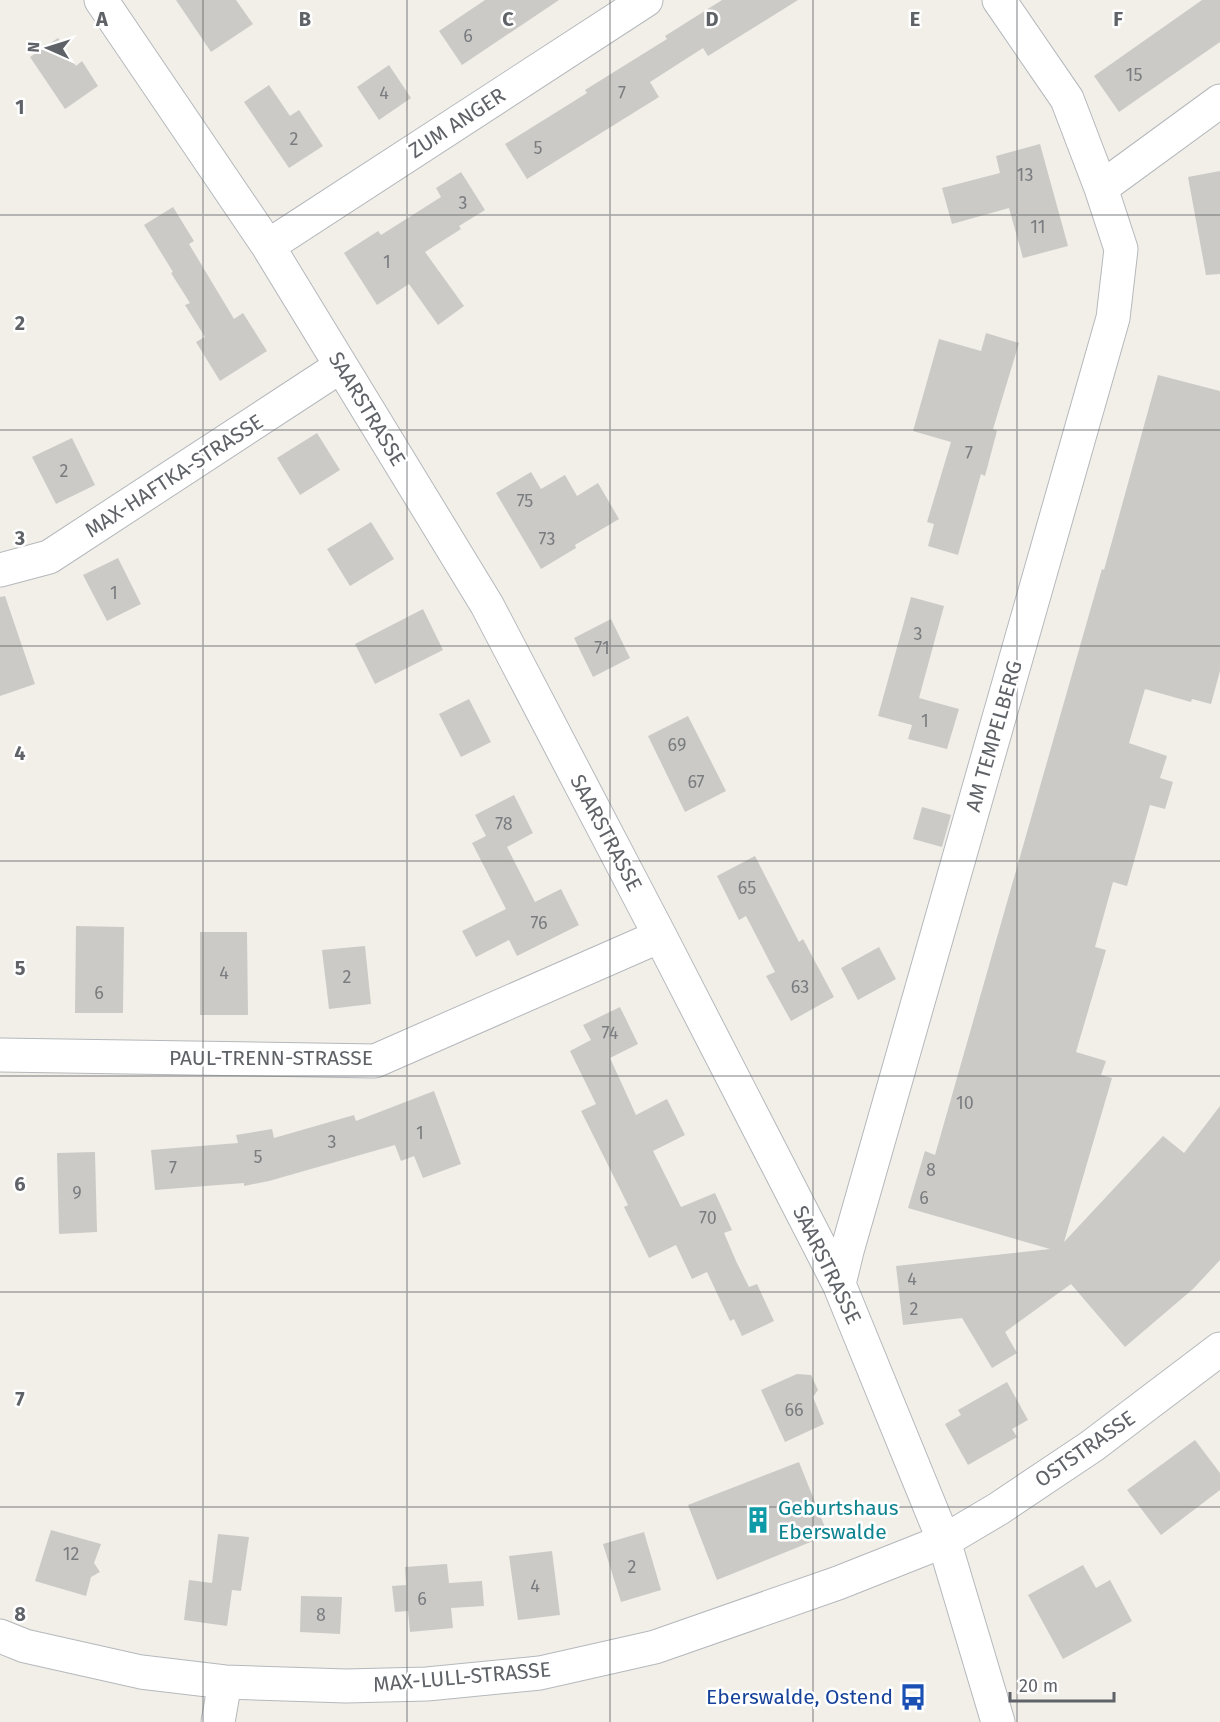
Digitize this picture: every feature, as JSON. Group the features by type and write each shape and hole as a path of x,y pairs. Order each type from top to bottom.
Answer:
{"street":[{"name":"SAARSTRASSE","path":"100,0 268,246 487,605 660,936 839,1284 944,1541 998,1722"},
{"name":"ZUM ANGER","path":"268,246 646,0"},
{"name":"AM TEMPELBERG","path":"839,1284 1113,318 1122,249 1067,99 999,0"},
{"path":"1101,188 1220,101"},
{"name":"MAX-HAFTKA-STRASSE","path":"0,570 50,557 341,366"},
{"name":"PAUL-TRENN-STRASSE","path":"0,1055 375,1061 660,936"},
{"name":"OSTSTRASSE","path":"944,1541 998,1509 1092,1446 1220,1349"},
{"name":"MAX-LULL-STRASSE","path":"0,1636 25,1646 141,1672 225,1682 346,1686 427,1684 540,1673 655,1647 837,1583 944,1541"},
{"path":"218,1722 225,1682"}],"building":[{"path":"176,0 236,0 253,24 211,52"},
{"path":"485,0 559,0 462,65 439,31"},
{"path":"722,0 798,0 708,56 703,48 650,82 659,97 527,179 505,144 587,93 585,90 667,39 665,36"},
{"path":"1202,0 1220,0 1220,42 1119,112 1094,76"},
{"path":"58,38 76,66 82,61 98,86 65,109 30,57"},
{"path":"389,65 411,98 379,120 357,87"},
{"path":"269,85 290,116 299,110 323,146 289,168 244,102"},
{"path":"1040,144 1068,246 1023,258 1009,208 952,224 942,188 1000,173 996,156"},
{"path":"1220,171 1220,274 1206,275 1188,177"},
{"path":"461,172 485,210 459,226 461,229 425,252 464,306 438,325 409,284 377,305 344,253 378,231 381,235 441,197 436,188"},
{"path":"173,207 194,241 189,244 234,319 243,313 267,351 220,381 196,342 205,337 185,305 190,303 144,225"},
{"path":"986,333 1019,343 993,429 997,431 985,476 981,474 958,555 928,546 934,524 927,522 951,442 913,431 939,339 981,351"},
{"path":"1158,375 1220,391 1220,671 1211,704 1192,699 1191,702 1145,689 1129,743 1167,756 1160,778 1173,782 1165,809 1150,805 1127,886 1113,882 1095,947 1106,950 1076,1052 1106,1061 1101,1075 1112,1078 1064,1242 1163,1136 1184,1153 1220,1106 1220,1260 1193,1289 1125,1347 1071,1284 1005,1332 1017,1353 992,1368 962,1318 903,1325 896,1266 1050,1249 908,1208 925,1151 935,1155"},
{"path":"317,433 340,470 300,495 277,458"},
{"path":"72,438 95,485 56,504 32,457"},
{"path":"531,472 541,489 565,475 577,496 598,483 619,519 575,545 576,548 541,569 496,493"},
{"path":"371,522 394,559 350,586 327,549"},
{"path":"118,558 141,604 107,621 83,575"},
{"path":"5,596 35,684 0,696 0,597"},
{"path":"911,597 944,606 919,698 959,709 947,749 908,739 912,725 878,716"},
{"path":"423,609 443,650 375,684 355,644"},
{"path":"611,619 630,658 593,677 574,638"},
{"path":"469,699 491,742 461,757 439,714"},
{"path":"688,716 726,791 685,812 648,736"},
{"path":"514,795 533,833 507,847 535,902 561,889 579,925 517,956 509,940 476,957 462,931 506,909 472,843 486,836 475,815"},
{"path":"922,807 951,815 942,847 913,839"},
{"path":"755,856 799,942 803,939 834,997 791,1021 766,976 775,972 746,916 739,920 717,876"},
{"path":"76,926 124,927 123,1013 75,1013"},
{"path":"200,932 247,932 248,1015 200,1015"},
{"path":"365,946 371,1004 329,1009 322,950"},
{"path":"879,947 896,979 858,1000 841,968"},
{"path":"620,1007 638,1044 610,1058 636,1115 667,1099 685,1135 653,1151 681,1207 715,1193 732,1230 724,1233 736,1261 749,1287 757,1284 774,1321 742,1336 734,1319 730,1321 707,1272 692,1279 676,1245 649,1258 624,1207 628,1205 581,1111 596,1104 570,1051 591,1040 583,1025"},
{"path":"434,1091 461,1164 423,1178 414,1156 401,1161 395,1145 244,1186 244,1183 155,1190 151,1150 238,1143 236,1135 272,1129 274,1138 354,1115 356,1121"},
{"path":"95,1152 97,1232 59,1234 57,1153"},
{"path":"797,1374 811,1375 818,1390 813,1397 824,1424 785,1442 761,1390"},
{"path":"1007,1382 1028,1420 1012,1429 1017,1437 968,1465 945,1424 961,1415 958,1410"},
{"path":"1195,1440 1220,1473 1220,1490 1161,1535 1127,1490"},
{"name":"Geburtshaus Eberswalde","path":"799,1462 828,1535 717,1580 688,1505"},
{"path":"51,1530 101,1544 94,1563 100,1572 91,1577 86,1596 35,1581"},
{"path":"644,1532 661,1590 621,1602 603,1544"},
{"path":"218,1534 249,1537 241,1591 232,1590 227,1626 184,1620 189,1580 212,1583"},
{"path":"552,1551 560,1615 518,1620 509,1556"},
{"path":"447,1564 449,1583 482,1581 484,1606 451,1608 453,1628 410,1632 408,1611 395,1612 392,1586 406,1585 405,1567"},
{"path":"1083,1565 1096,1588 1110,1580 1132,1621 1063,1659 1028,1595"},
{"path":"301,1596 342,1597 340,1634 300,1632"}],"place":[{"name":"Geburtshaus Eberswalde","path":"758,1520"},
{"name":"Eberswalde, Ostend","path":"913,1697"}]}
